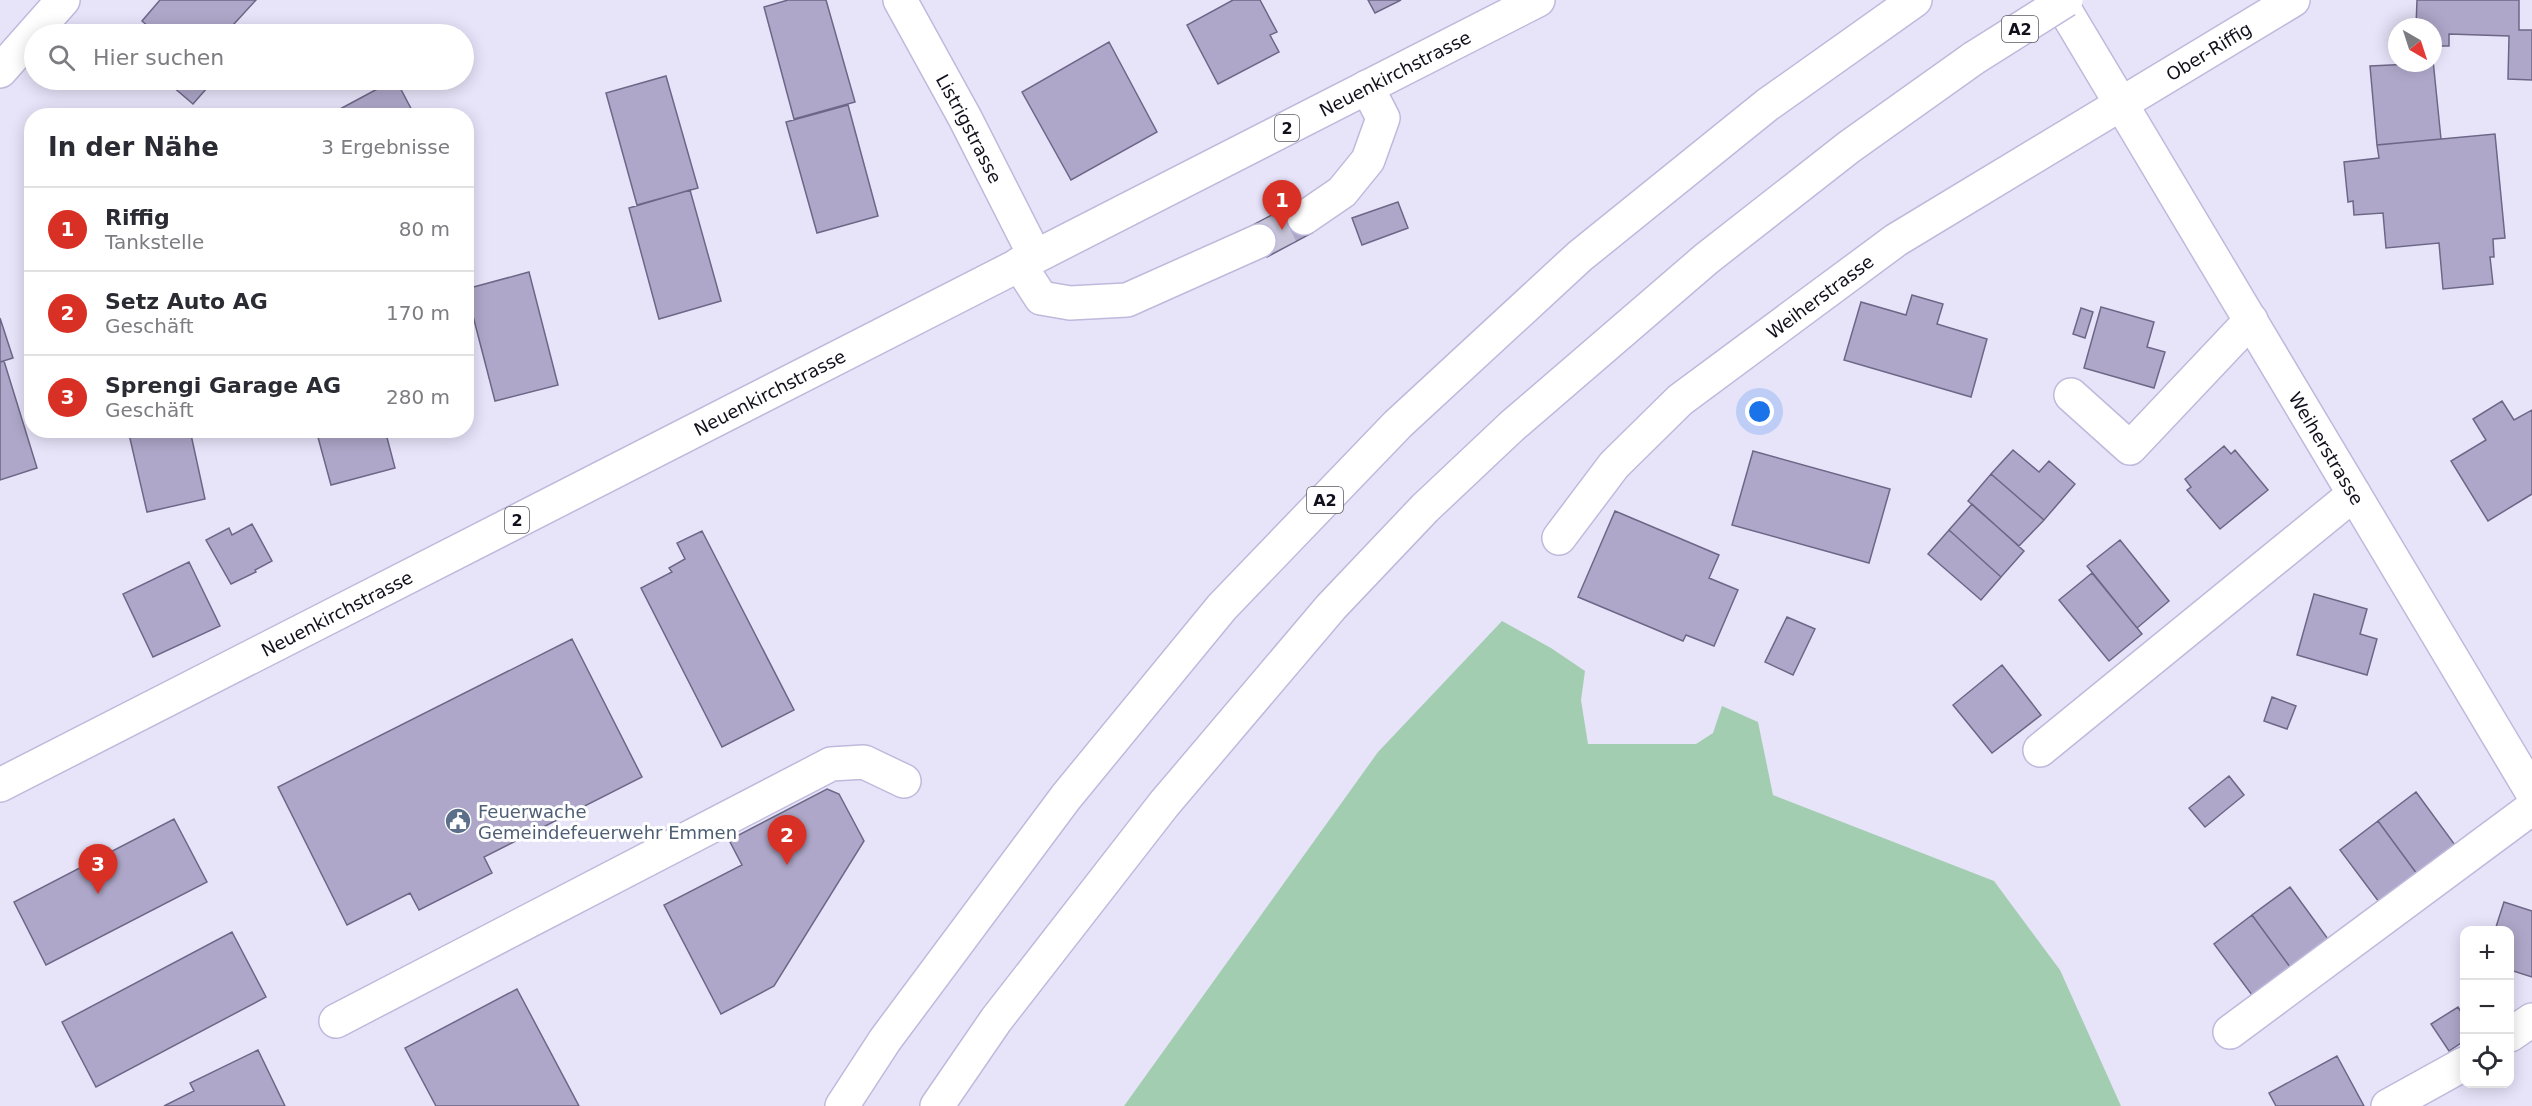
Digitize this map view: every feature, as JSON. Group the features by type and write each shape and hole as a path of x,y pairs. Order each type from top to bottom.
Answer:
{"main road":[{"path":"42,24 63,0"},
{"name":"Listrigstrasse","path":"900,0 965,118 1027,260 1041,298 1070,303 1127,300 1259,241"},
{"name":"Neuenkirchstrasse","path":"0,785 1538,0"},
{"name":"A2","path":"842,1106 885,1040 1066,797 1222,607 1398,424 1580,256 1767,105 1915,0"},
{"name":"Weiherstrasse","path":"2059,0 2532,792"},
{"name":"A2","path":"937,1106 996,1020 1164,804 1331,607 1425,508 1512,426 1706,258 1849,147 1974,58 2066,0"},
{"name":"Ober-Riffig","path":"2122,103 2293,0"},
{"path":"0,71 24,44"},
{"path":"1304,218 1342,192 1368,160 1383,118 1367,87"},
{"name":"Weiherstrasse","path":"1558,538 1614,465 1680,400 1896,240 2122,103"},
{"path":"2072,395 2130,448 2251,320"},
{"path":"2040,750 2354,494"},
{"path":"336,1021 831,764 864,762 904,781"},
{"path":"2230,1032 2532,808"},
{"path":"2511,1034 2532,1020"},
{"path":"2388,1106 2460,1066"}],"green space":[{"path":"1502,621 1551,648 1585,671 1581,700 1588,744 1696,744 1713,733 1722,706 1758,722 1773,795 1994,881 2060,970 2121,1106 1124,1106 1378,752"}],"building":[{"path":"160,0 256,0 234,24 145,24 142,21"},
{"path":"788,0 826,0 855,102 794,119 764,7"},
{"path":"1233,0 1260,0 1277,32 1270,35 1279,52 1218,84 1187,25"},
{"path":"1368,0 1401,0 1375,13"},
{"path":"2417,0 2519,0 2519,30 2532,30 2532,80 2508,79 2509,36 2449,34 2449,46 2442,46 2442,18 2416,18"},
{"path":"1109,42 1157,132 1071,180 1022,92"},
{"path":"2388,65 2388,72 2434,72 2441,139 2377,145 2370,66"},
{"path":"666,76 698,188 637,205 606,93"},
{"path":"177,90 205,90 193,104"},
{"path":"375,90 401,90 411,108 342,108"},
{"path":"848,105 878,216 817,233 786,122"},
{"path":"2495,134 2505,238 2493,239 2494,257 2490,257 2493,284 2443,289 2439,243 2386,248 2383,213 2354,215 2353,201 2348,202 2344,162 2379,158 2377,145"},
{"path":"690,190 721,301 659,319 629,208"},
{"path":"1296,202 1312,233 1267,257 1251,226"},
{"path":"1398,202 1408,228 1362,245 1352,218"},
{"path":"529,272 558,385 495,401 474,320 474,287"},
{"path":"1912,295 1943,304 1937,324 1987,339 1971,397 1844,360 1861,302 1906,315"},
{"path":"2101,307 2154,322 2147,347 2165,352 2154,388 2084,368"},
{"path":"2081,308 2093,312 2085,338 2073,334"},
{"path":"0,318 13,358 0,362"},
{"path":"4,361 24,426 24,438 28,438 37,468 0,480 0,362"},
{"path":"2502,401 2514,420 2532,410 2532,494 2488,521 2451,461 2486,440 2473,419"},
{"path":"130,438 192,438 205,499 147,512"},
{"path":"318,438 387,438 395,468 331,485"},
{"path":"2224,446 2231,454 2235,450 2268,490 2220,529 2187,490 2191,487 2185,479"},
{"path":"2013,450 2039,472 2049,461 2075,484 2044,520 1991,474"},
{"path":"1753,451 1890,489 1869,563 1732,525"},
{"path":"1991,474 2044,520 2019,546 1968,501"},
{"path":"1972,504 2024,551 2001,577 1949,530"},
{"path":"1615,511 1719,555 1709,578 1738,590 1714,646 1686,635 1683,641 1578,597"},
{"path":"252,524 272,561 231,584 206,540 229,528 232,535"},
{"path":"1949,530 2001,577 1981,600 1928,554"},
{"path":"702,531 794,710 722,747 641,588 672,572 669,568 685,559 677,543"},
{"path":"2120,540 2169,601 2137,628 2087,566"},
{"path":"189,562 220,626 153,657 123,594"},
{"path":"2092,573 2142,634 2109,661 2059,600"},
{"path":"2314,594 2367,609 2360,634 2377,639 2367,675 2297,655"},
{"path":"1787,617 1815,629 1793,675 1765,662"},
{"path":"572,639 642,777 484,857 492,873 419,910 410,893 347,925 278,787"},
{"path":"2002,665 2041,715 1992,753 1953,705"},
{"path":"2272,697 2296,706 2287,729 2264,721"},
{"path":"2229,776 2244,795 2205,827 2189,808"},
{"path":"827,789 839,794 864,841 774,986 721,1014 664,905 742,865 729,840"},
{"path":"2416,792 2455,845 2417,874 2378,821"},
{"path":"174,819 207,882 46,965 14,902"},
{"path":"2378,821 2417,874 2379,902 2340,850"},
{"path":"2290,887 2328,939 2290,967 2252,915"},
{"path":"2504,902 2532,911 2532,977 2514,971 2514,926 2496,926"},
{"path":"2252,915 2290,967 2252,995 2214,944"},
{"path":"232,932 266,997 96,1087 62,1022"},
{"path":"517,989 579,1106 436,1106 405,1048"},
{"path":"2458,1007 2460,1010 2460,1044 2449,1051 2431,1024"},
{"path":"258,1050 285,1106 164,1106 194,1091 190,1083"},
{"path":"2337,1056 2364,1106 2276,1106 2269,1093"}],"tunnel":[{"path":"1259,241 1304,218"}],"place":[{"name":"Riffig","path":"1282,230"},
{"name":"Feuerwache Gemeindefeuerwehr Emmen","path":"458,821"},
{"name":"Setz Auto AG","path":"787,865"},
{"name":"Sprengi Garage AG","path":"98,894"}]}
